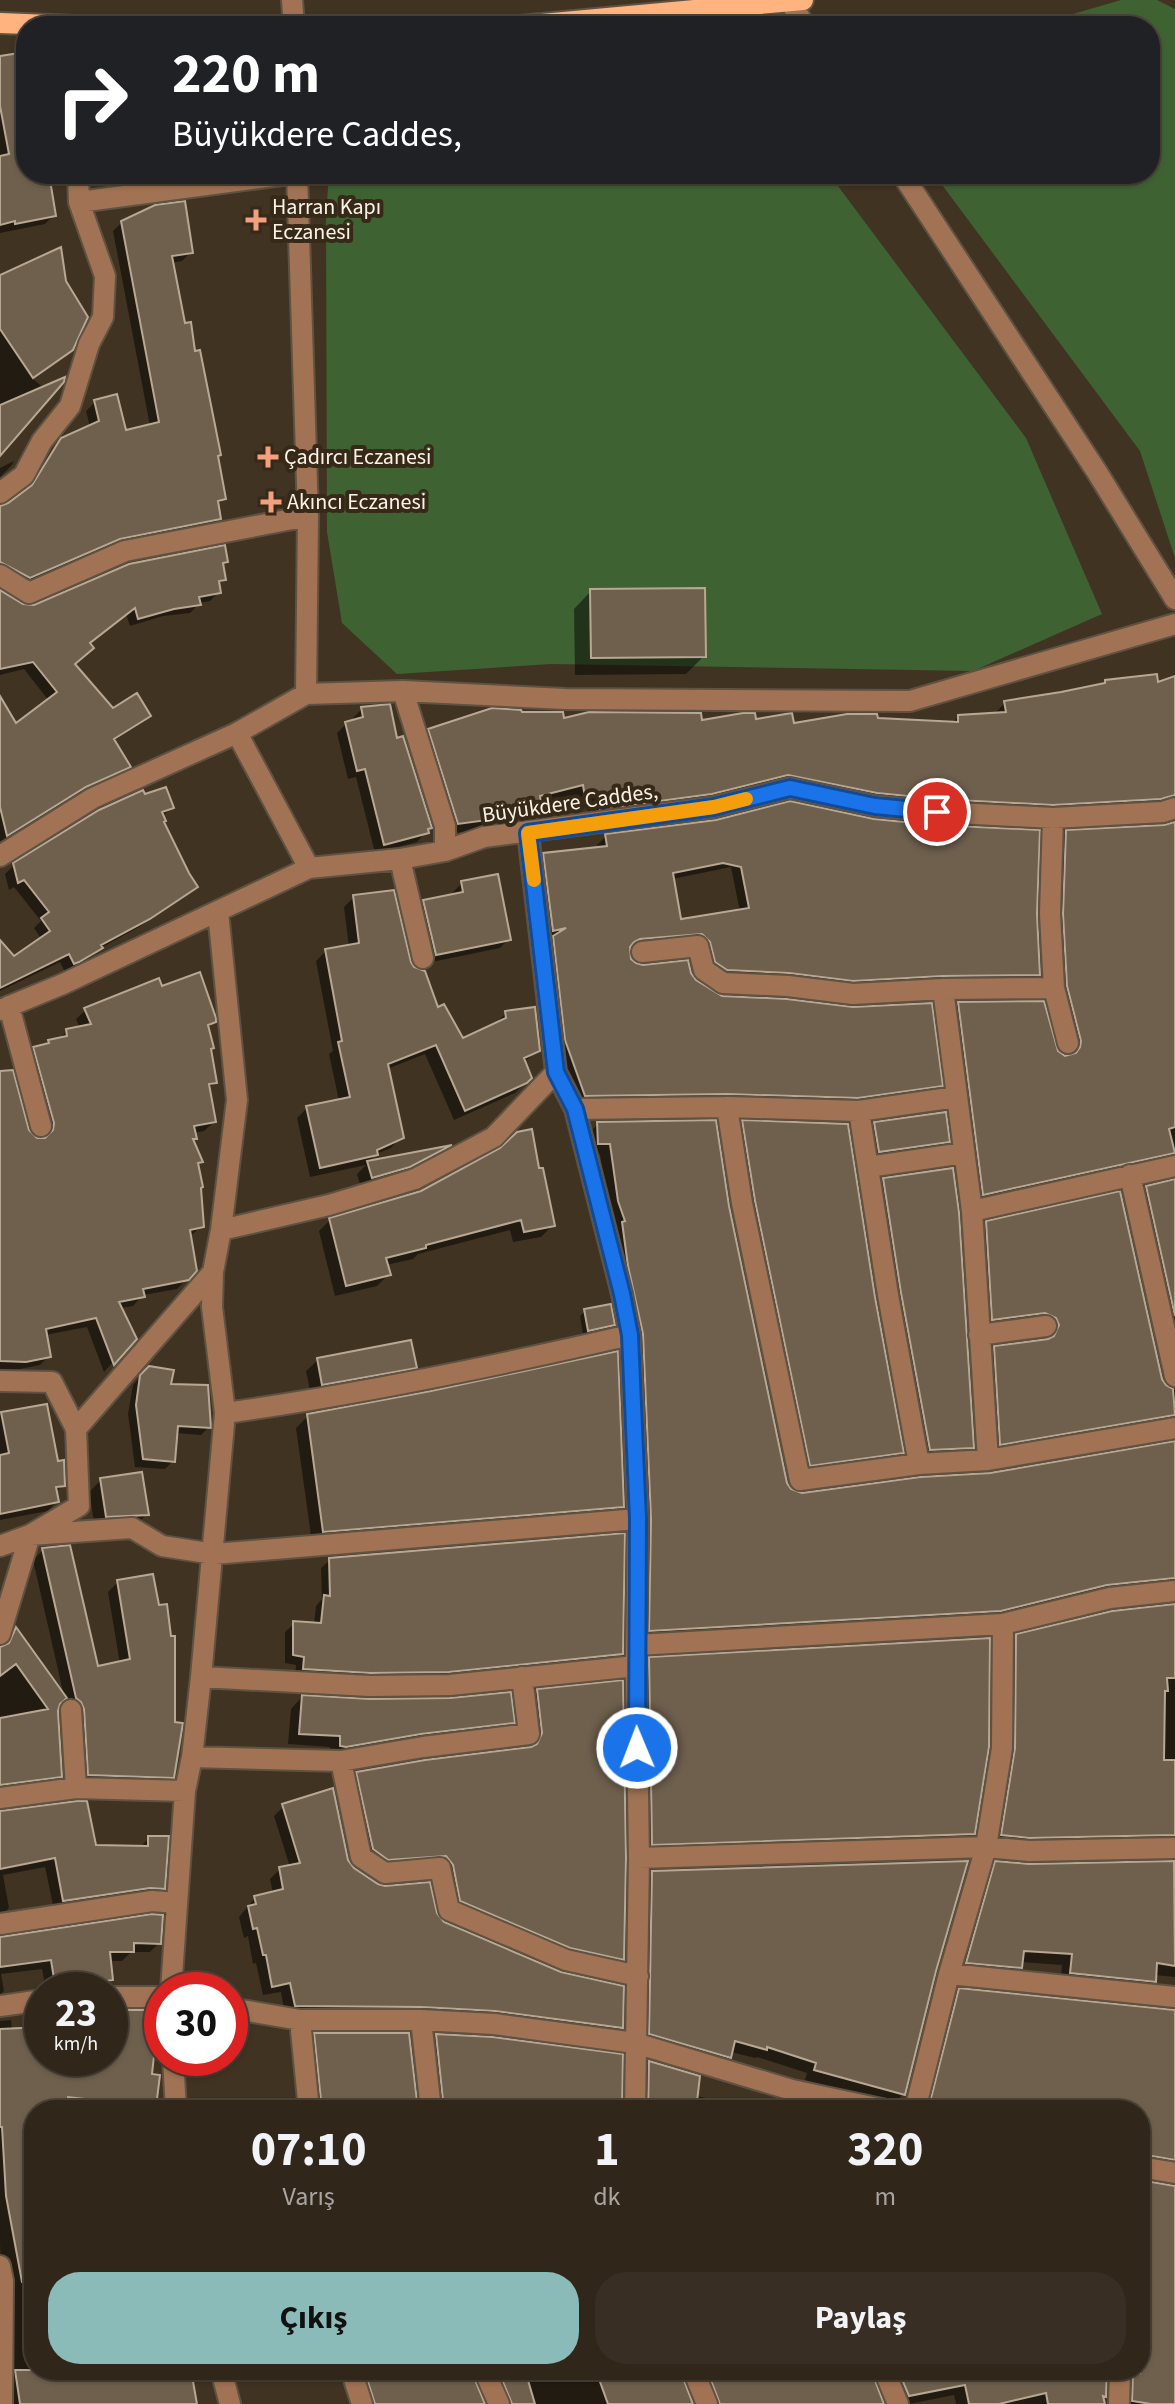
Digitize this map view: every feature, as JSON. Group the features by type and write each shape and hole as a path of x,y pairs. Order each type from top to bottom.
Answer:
{"main road":[{"path":"630,16 794,1"}],"street":[{"path":"0,493 24,475 42,441 70,406 89,344 103,317 105,276 79,202 78,184"},
{"path":"79,202 215,184"},
{"path":"297,184 308,516 306,694"},
{"path":"909,184 1097,472 1175,599"},
{"path":"0,575 29,593 125,551 308,516"},
{"path":"0,856 93,798 237,733 306,694 403,691 565,699 910,701 1175,624"},
{"path":"403,691 445,826 445,851"},
{"path":"237,733 309,868"},
{"name":"Büyükdere Caddes,","path":"5,1008 63,984 309,868 400,859 445,851 484,837 714,807 790,788 875,806 937,812 1053,818 1163,812 1175,808"},
{"path":"1053,818 1050,914 1054,988 1068,1043"},
{"path":"528,833 556,1072 575,1109 630,1335 638,1519 636,1666 639,1858 635,2100"},
{"path":"400,859 423,958"},
{"path":"172,1972 185,1791 201,1677 225,1413 212,1307 213,1272 237,1100 218,912"},
{"path":"642,952 698,946 704,970 723,983 788,986 853,994 1054,988"},
{"path":"943,989 972,1211 988,1460"},
{"path":"5,1008 41,1126"},
{"path":"221,1230 329,1205 415,1179 494,1137 556,1072"},
{"path":"575,1109 727,1107 859,1111 956,1097"},
{"path":"727,1107 742,1203 800,1480 919,1464 988,1460 1175,1428"},
{"path":"859,1111 919,1464"},
{"path":"868,1167 964,1153"},
{"path":"972,1211 1175,1166"},
{"path":"1130,1175 1175,1376"},
{"path":"76,1429 213,1272"},
{"path":"979,1335 1046,1326"},
{"path":"225,1413 406,1384 630,1335"},
{"path":"0,1381 52,1382 76,1429 79,1506 30,1535 0,1546"},
{"path":"30,1535 132,1528 162,1546 214,1554 638,1519"},
{"path":"0,1634 30,1535"},
{"path":"637,1645 1003,1624 1110,1598 1175,1591"},
{"path":"918,2100 949,1974 986,1847 1002,1748 1003,1624"},
{"path":"201,1677 370,1686 450,1685 636,1666"},
{"path":"192,1757 341,1761 529,1734 522,1677"},
{"path":"71,1710 76,1788"},
{"path":"341,1761 361,1857 385,1873 440,1868 449,1910 566,1960 638,1976"},
{"path":"0,1798 76,1788 185,1791"},
{"path":"639,1858 986,1847 1029,1851 1175,1848"},
{"path":"0,1924 152,1901 177,1903"},
{"path":"949,1974 1175,1997"},
{"path":"0,2006 24,2003"},
{"path":"248,2011 300,2020 421,2020 494,2024 635,2043 794,2100"},
{"path":"300,2020 308,2100"},
{"path":"421,2020 430,2100"},
{"path":"174,2076 175,2100"},
{"path":"1150,2169 1175,2173"},
{"path":"0,2266 3,2281 2,2404"},
{"path":"224,2380 230,2404"},
{"path":"354,2380 362,2404"},
{"path":"488,2380 499,2404"},
{"path":"697,2380 707,2404"},
{"path":"888,2380 898,2404"},
{"path":"1119,2404 1120,2380"}],"green space":[{"path":"1121,0 1157,0 1175,9 1175,558 1140,451 941,184 1160,184 1160,16 1066,16"},
{"path":"328,184 836,184 1026,438 1102,614 973,671 551,664 397,674 342,623 327,532"}],"building":[{"path":"16,54 16,184 51,184 56,216 0,225 0,156 9,154 0,106 0,56"},
{"path":"185,201 193,253 172,256 185,323 191,322 195,351 200,350 221,455 218,456 226,499 218,501 221,519 120,539 30,578 0,562 0,506 32,485 61,438 99,421 94,400 117,394 126,430 159,422 121,221 155,205"},
{"path":"61,247 66,281 88,317 73,350 33,378 0,329 0,275"},
{"path":"65,377 64,382 0,456 0,405"},
{"path":"225,545 228,562 223,563 226,580 219,581 221,593 199,597 201,605 138,619 135,608 90,643 94,648 75,664 113,708 137,693 151,716 114,739 131,767 86,787 7,836 0,807 0,696 16,723 57,692 33,662 0,669 0,590 23,604 34,605 129,564"},
{"path":"705,588 706,657 591,658 590,589"},
{"path":"1157,674 1158,682 1175,676 1175,795 1161,799 1053,805 938,799 877,793 788,775 712,794 600,809 597,795 585,798 583,785 540,796 543,815 458,824 428,729 492,708 563,712 564,718 589,712 701,713 702,720 743,713 755,713 756,719 792,713 794,723 847,714 958,722 958,715 1006,712 1004,701 1105,683 1105,680"},
{"path":"390,704 397,738 403,736 432,828 428,829 429,833 384,845 365,769 357,771 345,722 363,717 361,707"},
{"path":"166,787 174,808 162,812 164,822 198,887 150,919 101,945 103,948 79,962 74,964 69,954 0,988 0,940 14,956 50,931 41,918 49,912 24,880 18,883 13,863 99,810 143,790 145,794"},
{"path":"790,801 874,819 1040,830 1037,914 1040,975 853,981 789,973 727,970 715,962 710,942 702,934 640,939 630,947 631,959 636,963 688,960 696,980 722,996 787,999 853,1007 932,1003 943,1086 858,1098 727,1094 585,1096 565,1040 553,936 566,928 553,931 543,853 607,846 605,834 716,820","holes":["723,863 741,867 749,908 681,919 673,873"]},
{"path":"1175,822 1175,1127 1169,1129 1175,1153 983,1195 958,1002 1044,1001 1058,1051 1065,1056 1076,1053 1081,1041 1067,986 1063,914 1066,830"},
{"path":"498,874 511,940 436,955 423,900 463,892 461,881"},
{"path":"394,890 411,962 414,967 425,971 438,1007 444,1004 463,1038 506,1018 505,1011 535,1007 540,1051 524,1058 532,1078 527,1083 465,1111 436,1045 388,1064 404,1138 377,1150 378,1155 320,1168 306,1106 350,1097 338,1042 342,1041 325,949 359,943 353,895"},
{"path":"200,972 216,1018 216,1022 208,1025 214,1048 211,1049 217,1083 209,1084 216,1122 194,1126 197,1139 193,1139 203,1162 198,1163 203,1187 204,1227 190,1230 197,1271 189,1280 143,1289 145,1297 119,1302 137,1339 114,1365 96,1318 46,1329 51,1357 26,1362 0,1361 0,1071 13,1070 29,1130 37,1138 45,1138 53,1130 54,1123 33,1047 67,1036 66,1029 91,1024 84,1008 159,978 162,986"},
{"path":"946,1112 950,1142 879,1152 874,1122"},
{"path":"716,1120 729,1206 787,1483 791,1489 802,1493 920,1477 990,1473 1175,1441 1175,1578 1107,1585 1001,1611 649,1631 651,1519 643,1334 628,1266 622,1222 625,1221 618,1201 610,1144 598,1144 597,1122"},
{"path":"742,1120 848,1124 875,1297 904,1453 810,1466 755,1201"},
{"path":"532,1129 555,1226 524,1232 521,1220 426,1245 426,1248 386,1258 391,1275 346,1286 329,1218 421,1191 500,1148 517,1132"},
{"path":"452,1145 410,1167 372,1178 367,1161"},
{"path":"953,1168 959,1212 974,1448 930,1450 883,1178"},
{"path":"1175,1179 1175,1316 1146,1186"},
{"path":"1120,1191 1162,1379 1173,1389 1175,1415 1000,1445 994,1346 1048,1339 1054,1336 1059,1325 1056,1318 1045,1313 992,1320 986,1221"},
{"path":"611,1304 615,1325 588,1331 584,1309"},
{"path":"411,1340 417,1368 322,1385 317,1358"},
{"path":"618,1351 624,1507 323,1532 307,1414"},
{"path":"149,1366 174,1370 171,1384 208,1385 211,1428 178,1426 175,1462 143,1459 136,1405 140,1375"},
{"path":"47,1404 58,1461 64,1460 65,1486 56,1487 59,1502 0,1514 0,1455 9,1453 1,1412"},
{"path":"142,1472 149,1515 106,1517 100,1478"},
{"path":"625,1533 623,1654 449,1672 370,1673 303,1669 304,1657 293,1655 293,1621 321,1623 324,1595 330,1596 329,1558"},
{"path":"70,1545 98,1666 130,1659 117,1580 153,1574 159,1605 167,1604 171,1636 175,1636 175,1722 183,1723 174,1778 88,1775 84,1709 76,1698 42,1548"},
{"path":"1175,1604 1175,1678 1167,1678 1168,1691 1165,1691 1164,1760 1175,1760 1175,1835 1029,1838 1001,1835 1015,1748 1016,1634 1112,1611"},
{"path":"16,1627 67,1698 58,1711 62,1777 0,1785 0,1718 48,1709 16,1664 0,1676 0,1647 9,1643"},
{"path":"990,1638 989,1747 975,1834 652,1845 649,1657"},
{"path":"623,1680 624,1960 570,1948 460,1901 453,1865 446,1856 388,1860 373,1849 356,1772 531,1747 537,1744 542,1733 537,1689"},
{"path":"511,1692 515,1723 346,1747 340,1746 340,1736 299,1734 302,1695 370,1699 450,1698"},
{"path":"333,1788 348,1860 354,1868 385,1886 430,1882 437,1913 444,1922 561,1972 624,1986 623,2028 495,2011 295,2006 290,1983 272,1987 266,1955 263,1955 257,1928 253,1929 248,1906 256,1904 254,1896 283,1889 279,1867 300,1863 282,1804"},
{"path":"87,1801 96,1845 148,1846 148,1836 169,1836 165,1889 150,1888 63,1901 55,1858 0,1869 0,1811"},
{"path":"968,1861 905,2095 814,2070 816,2063 767,2047 767,2050 735,2041 731,2058 649,2034 652,1871"},
{"path":"995,1861 1029,1864 1174,1861 1175,1966 1157,1963 1156,1982 1070,1973 1072,1954 1024,1951 1022,1968 966,1963"},
{"path":"152,1914 163,1915 161,1944 134,1943 134,1952 110,1952 112,1972 53,1972 51,1960 0,1967 0,1937"},
{"path":"959,1988 1175,2010 1175,2160 1150,2156 1150,2100 931,2100"},
{"path":"128,2010 144,2010 144,2076 160,2076 157,2100 68,2097 68,2100 24,2100 24,2282 6,2196 0,2127 0,2029 24,2028 24,2076 128,2076"},
{"path":"314,2033 409,2033 417,2100 321,2100"},
{"path":"436,2034 493,2037 623,2054 622,2100 443,2100"},
{"path":"649,2061 700,2076 697,2100 648,2100"},
{"path":"1150,2182 1175,2186 1175,2404 1132,2401 1133,2380 1150,2380"},
{"path":"15,2370 24,2370 24,2380 193,2380 197,2404 20,2404"},
{"path":"367,2380 475,2380 485,2404 375,2404"},
{"path":"502,2380 528,2380 535,2404 512,2404"},
{"path":"599,2380 684,2380 693,2404 608,2404"},
{"path":"711,2380 875,2380 884,2404 720,2404"},
{"path":"902,2380 1107,2380 1106,2397 1103,2396 1105,2404 1048,2404 1046,2393 999,2404 969,2404 965,2385 909,2396"}],"slow traffic":[{"path":"534,880 528,833 714,807 746,799"}],"place":[{"name":"Harran Kapı Eczanesi","path":"256,220"},
{"name":"Çadırcı Eczanesi","path":"268,457"},
{"name":"Akıncı Eczanesi","path":"271,502"}],"route":[{"path":"637,1748 638,1519 630,1335 575,1109 556,1072 528,833 714,807 790,788 875,806 937,812"}]}
